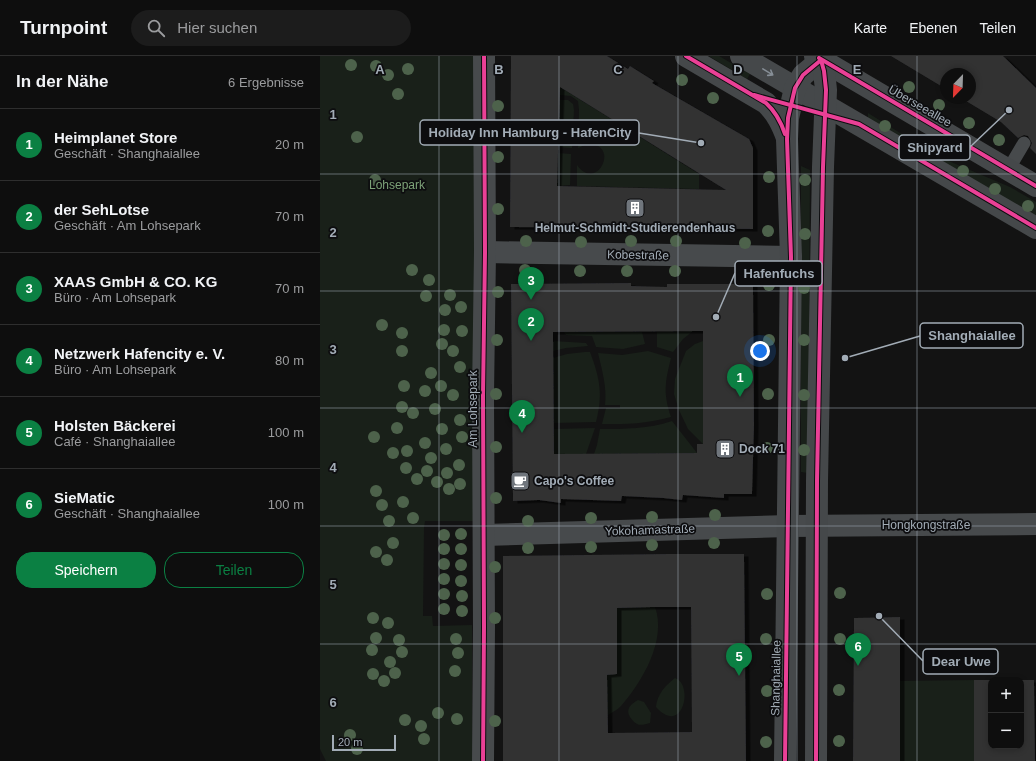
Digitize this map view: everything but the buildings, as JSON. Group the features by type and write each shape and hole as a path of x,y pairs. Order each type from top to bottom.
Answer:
{"main road":[{"path":"686,56 766,103 781,121 787,140"},
{"path":"741,56 1036,228"},
{"path":"816,761 817,526 823,167 826,90 824,71 818,58"},
{"name":"Shanghaiallee","path":"785,761 791,258 787,140 788,118 795,88 803,75 818,58"},
{"name":"Überseeallee","path":"818,58 1036,186"}],"street":[{"name":"Am Lohsepark","path":"483,761 483,395 485,252 484,56"},
{"name":"Kobestraße","path":"485,252 791,258"},
{"name":"Hongkongstraße","path":"817,526 1036,524"},
{"name":"Yokohamastraße","path":"484,535 817,526"}],"lane":[{"path":"1008,170 1024,143"}],"green space":[{"name":"Lohsepark","path":"320,56 476,56 473,521 425,521 423,616 432,616 433,626 472,625 472,761 326,761 320,749"},
{"path":"709,56 719,56 750,74 747,79"},
{"path":"560,87 699,174 699,189 577,186 577,165 584,172 591,174 602,166 604,153 600,147 592,144 578,148 578,101 571,96 560,95"},
{"path":"560,100 568,100 573,104 572,148 558,147"},
{"path":"868,113 921,146 951,162 1010,187 1036,202 1036,220 868,121"},
{"path":"558,153 571,154 570,185 557,186"},
{"path":"801,166 810,170 808,473 801,472"},
{"path":"693,331 683,339 673,352 657,347 657,332"},
{"path":"564,332 642,332 645,344 623,349 596,347 592,336 566,335"},
{"path":"553,341 586,343 588,346 553,351"},
{"path":"703,341 703,444 688,429 679,410 674,394 675,379 686,351 695,344"},
{"path":"648,351 671,358 667,374 666,394 668,409 671,417 637,423 602,424 606,408 620,408 620,405 605,405 605,385 598,353 622,355"},
{"path":"590,352 598,379 600,395 596,422 554,423 553,358 567,354"},
{"path":"672,421 697,453 594,454 600,429 645,427"},
{"path":"595,428 586,454 554,454 554,429"},
{"path":"655,607 658,620 658,633 655,646 644,673 621,706 598,721 545,609"},
{"path":"675,678 681,682 684,689 683,706 679,713 673,716 665,715 656,707 658,698 662,690"},
{"path":"974,680 974,761 900,761 900,681"},
{"path":"638,700 644,702 651,713 650,723 644,725 638,724 630,717 628,709"}],"cycle path":[{"path":"483,761 483,395 485,252 484,56"},
{"path":"686,56 766,103 778,117 785,134"},
{"path":"819,58 1036,186"},
{"path":"785,761 791,257 787,139 788,118 795,88 803,75 821,60"},
{"path":"816,761 817,481 823,167 826,90 821,60"},
{"path":"754,95 859,124 1036,228"}],"place":[{"name":"Shipyard","path":"1009,110"},
{"name":"Holiday Inn Hamburg - HafenCity","path":"701,143"},
{"name":"Helmut-Schmidt-Studierendenhaus","path":"635,208"},
{"name":"XAAS GmbH & CO. KG","path":"531,300"},
{"name":"Hafenfuchs","path":"716,317"},
{"name":"der SehLotse","path":"531,341"},
{"name":"Shanghaiallee","path":"845,358"},
{"name":"Heimplanet Store","path":"740,397"},
{"name":"Netzwerk Hafencity e. V.","path":"522,433"},
{"name":"Dock 71","path":"725,449"},
{"name":"Capo's Coffee","path":"520,481"},
{"name":"Dear Uwe","path":"879,616"},
{"name":"SieMatic","path":"858,666"},
{"name":"Holsten Bäckerei","path":"739,676"}]}
